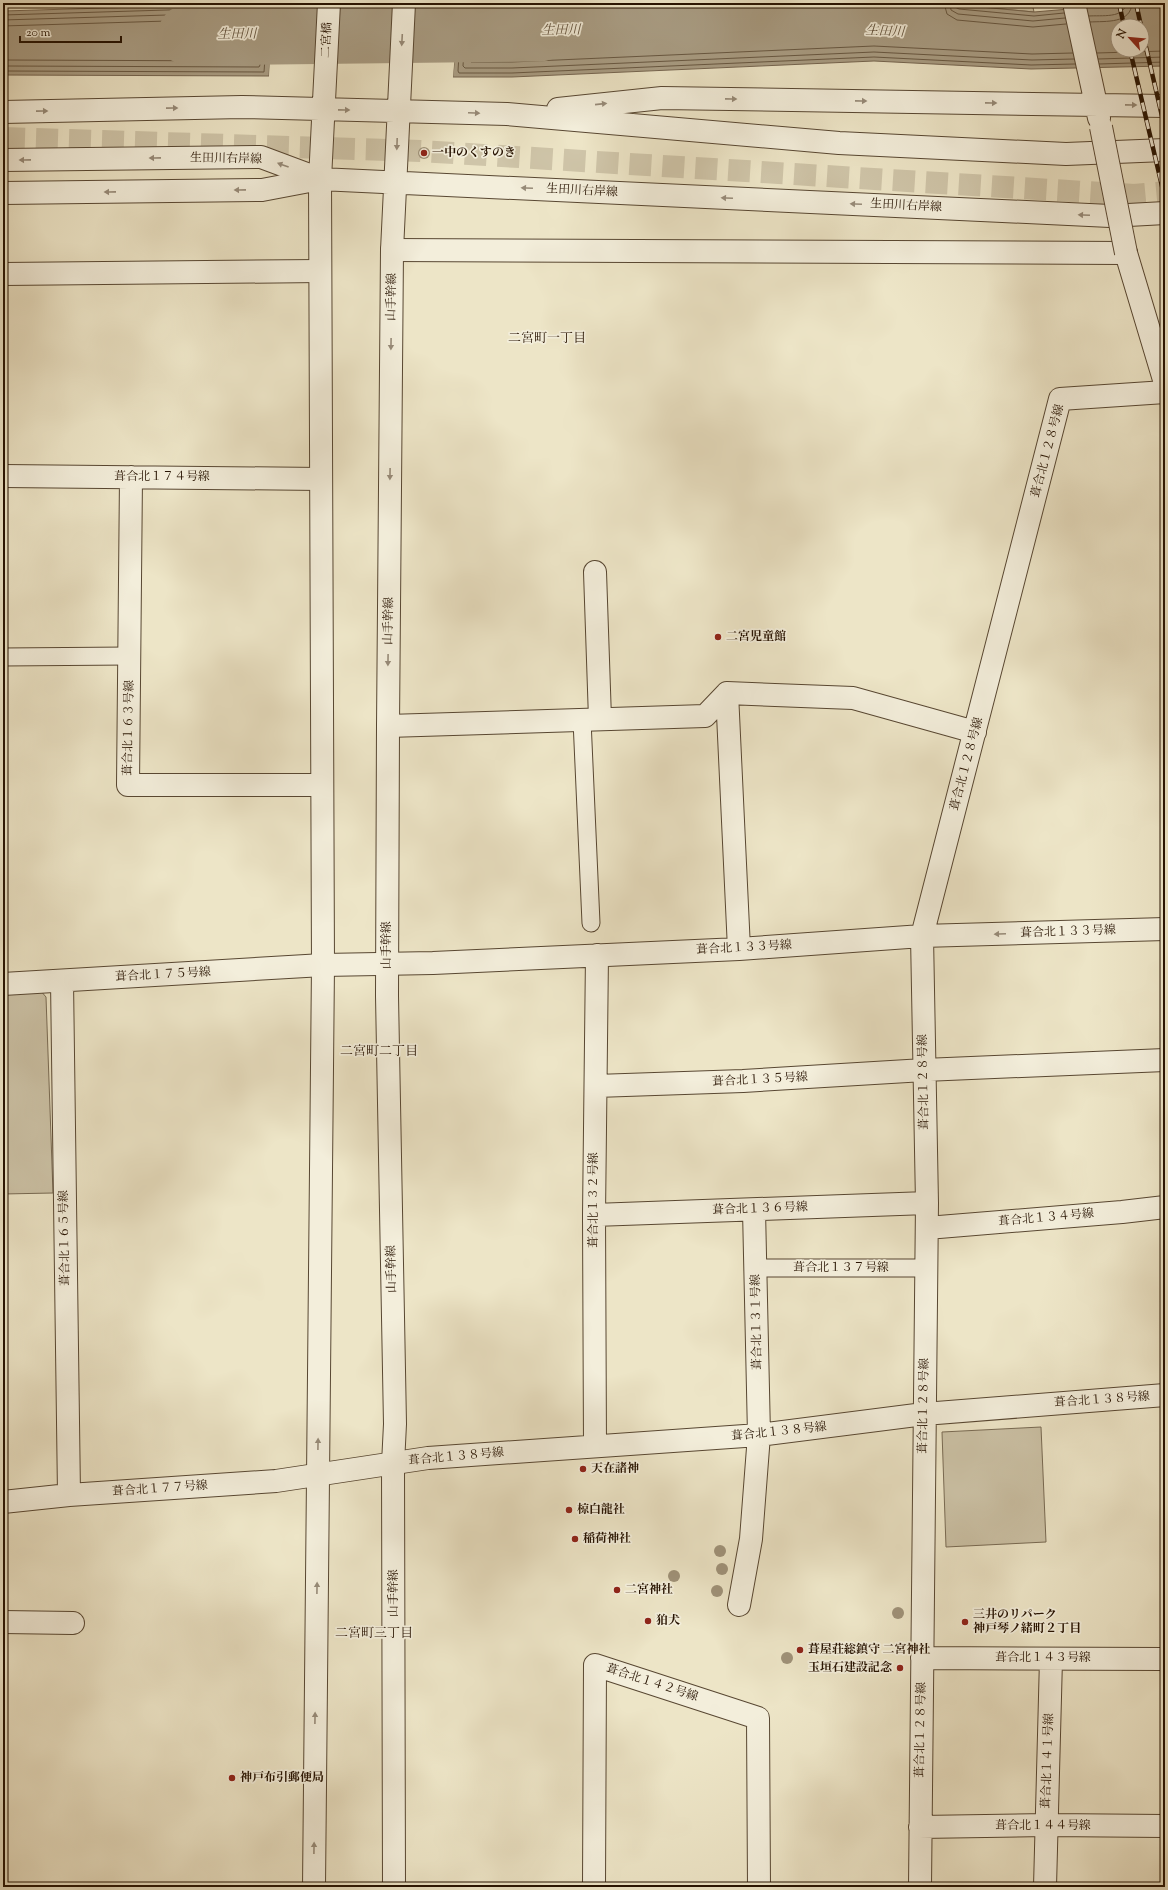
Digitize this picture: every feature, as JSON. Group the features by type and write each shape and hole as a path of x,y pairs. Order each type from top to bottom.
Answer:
{"street":[{"name":"二宮橋","path":"323,109 329,3"},
{"name":"山手幹線","path":"394,1887 393,1464 395,1424 387,964 388,726 392,250 404,3"},
{"path":"1074,3 1097,105 1126,253 1165,383"},
{"path":"507,114 662,98 1165,106"},
{"path":"3,112 242,106 398,110 507,114 839,143 1066,154 1165,150"},
{"path":"314,1887 323,965 320,179 323,109"},
{"name":"生田川右岸線","path":"3,160 261,157 320,179 1110,216 1165,213"},
{"path":"3,193 262,190 320,179"},
{"path":"392,250 1126,253"},
{"path":"3,274 320,271"},
{"name":"葺合北１２８号線","path":"920,1887 927,1228 922,936 1060,399 1165,392"},
{"name":"葺合北１７４号線","path":"3,476 321,479"},
{"name":"葺合北１６３号線","path":"131,477 128,785 322,785"},
{"path":"591,719 595,572"},
{"path":"388,726 705,716 727,693 853,698 975,732"},
{"path":"727,693 739,949"},
{"name":"葺合北１３３号線","path":"323,965 387,964 739,949 922,936 1165,929"},
{"name":"葺合北１３２号線","path":"595,1446 594,1215 597,955"},
{"name":"葺合北１７５号線","path":"3,984 323,965"},
{"name":"葺合北１６５号線","path":"62,981 69,1495"},
{"name":"葺合北１３５号線","path":"596,1086 743,1081 924,1070 1165,1060"},
{"name":"葺合北１３６号線","path":"594,1215 927,1203"},
{"name":"葺合北１３４号線","path":"927,1228 1122,1212 1165,1207"},
{"name":"葺合北１３１号線","path":"739,1605 751,1539 759,1435 754,1210"},
{"name":"葺合北１３８号線","path":"317,1475 428,1458 759,1435 924,1414 1165,1395"},
{"name":"葺合北１７７号線","path":"3,1502 69,1495 276,1481 317,1475"},
{"path":"3,1622 73,1623"},
{"name":"葺合北１４３号線","path":"922,1658 1165,1659"},
{"name":"葺合北１４１号線","path":"1045,1887 1051,1659"},
{"name":"葺合北１４２号線","path":"594,1887 595,1665 758,1718 760,1887"},
{"name":"葺合北１４４号線","path":"920,1827 1047,1825 1165,1826"}],"lane":[{"path":"3,657 129,656"},
{"path":"591,719 591,923"},
{"name":"葺合北１３７号線","path":"755,1268 926,1268"}],"shaded area":[{"path":"938,3 1032,3 1034,12"},
{"path":"40,990 46,997 53,1193 3,1194 3,993"},
{"path":"1041,1427 1046,1542 946,1547 942,1432"}],"water":[{"path":"273,3 269,76 3,75 3,11"},
{"path":"459,3 938,3 1034,12 1140,3 1165,3 1165,66 1031,69 874,61 512,77 453,77"}],"pier":[{"path":"273,3 275,3 271,76 269,76"},
{"path":"457,3 459,3 453,77 451,77"}],"waterway":[{"name":"生田川","path":"188,35 540,31"}],"tunnel":[{"path":"3,138 420,151 1134,195 1165,192"}],"railway":[{"path":"1119,3 1122,18"},
{"path":"1136,3 1139,18"},
{"path":"1132,58 1165,199"},
{"path":"1149,58 1165,129"}],"place":[{"name":"一中のくすのき","path":"424,153"},
{"name":"二宮児童館","path":"718,637"},
{"name":"天在諸神","path":"583,1469"},
{"name":"椋白龍社","path":"569,1510"},
{"name":"稲荷神社","path":"575,1539"},
{"name":"二宮神社","path":"617,1590"},
{"name":"狛犬","path":"648,1621"},
{"name":"三井のリパーク 神戸琴ノ緒町２丁目","path":"965,1622"},
{"name":"葺屋荘総鎮守 二宮神社","path":"800,1650"},
{"name":"玉垣石建設記念","path":"900,1668"},
{"name":"神戸布引郵便局","path":"232,1778"}],"district":[{"name":"二宮町一丁目","path":"547,339"},
{"name":"二宮町二丁目","path":"379,1052"},
{"name":"二宮町三丁目","path":"374,1634"}]}
